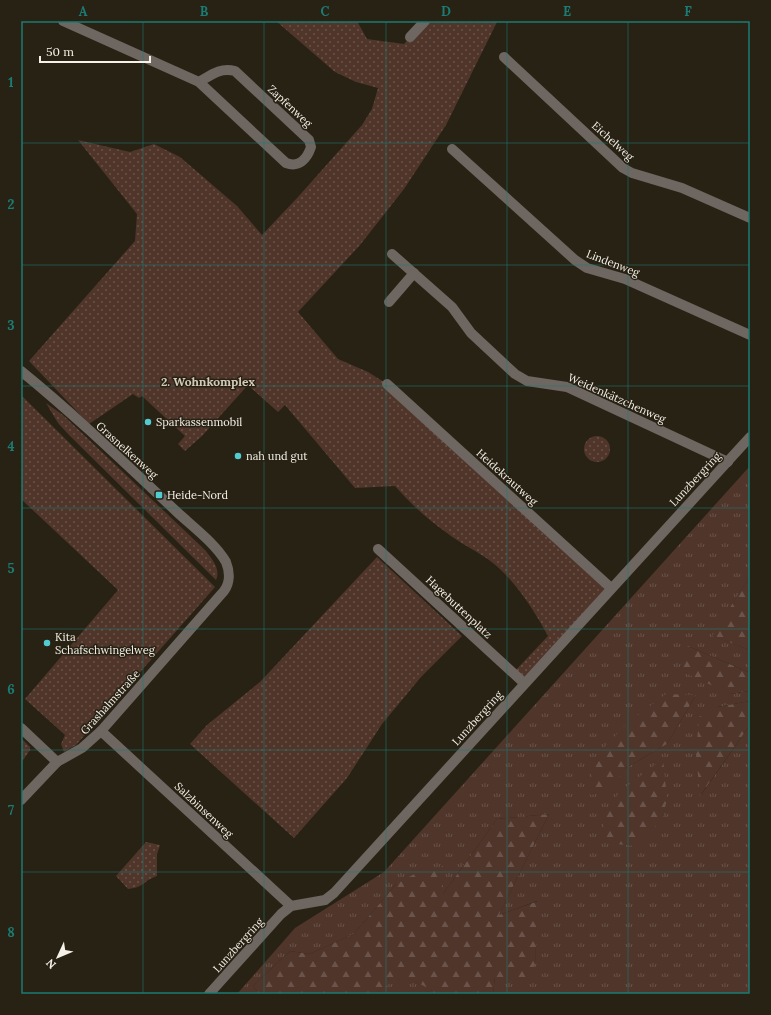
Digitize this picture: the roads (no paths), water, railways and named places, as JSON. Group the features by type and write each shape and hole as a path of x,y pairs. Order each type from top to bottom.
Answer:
{"street":[{"name":"Zapfenweg","path":"63,21 199,82 286,162 293,166 300,164 308,156 311,147 309,140 235,71 227,69 220,70 199,82"},
{"path":"410,37 425,21"},
{"name":"Eichelweg","path":"504,57 623,168 632,173 682,188 750,218"},
{"name":"Lindenweg","path":"452,149 575,260 587,268 625,279 750,335"},
{"name":"Weidenkätzchenweg","path":"392,254 452,307 471,333 515,374 528,381 567,387 728,462"},
{"path":"389,302 414,273"},
{"name":"Grasnelkenweg","path":"21,371 158,495 217,551 226,563 229,575 227,586 224,591"},
{"name":"Heidekrautweg","path":"387,384 611,588"},
{"name":"Lunzbergring","path":"209,994 281,914 291,906 325,900 334,893 750,437"},
{"name":"Hagebuttenplatz","path":"378,549 524,683"},
{"name":"Grashalmstraße","path":"21,800 57,762 82,748 101,731 224,591"},
{"path":"21,728 57,762"},
{"name":"Salzbinsenweg","path":"101,731 291,906"}],"place":[{"name":"Sparkassenmobil","path":"148,422"},
{"name":"nah und gut","path":"238,456"},
{"name":"Heide-Nord","path":"159,495"},
{"name":"Kita Schafschwingelweg","path":"47,643"}],"district":[{"name":"2. Wohnkomplex","path":"208,382"}]}
